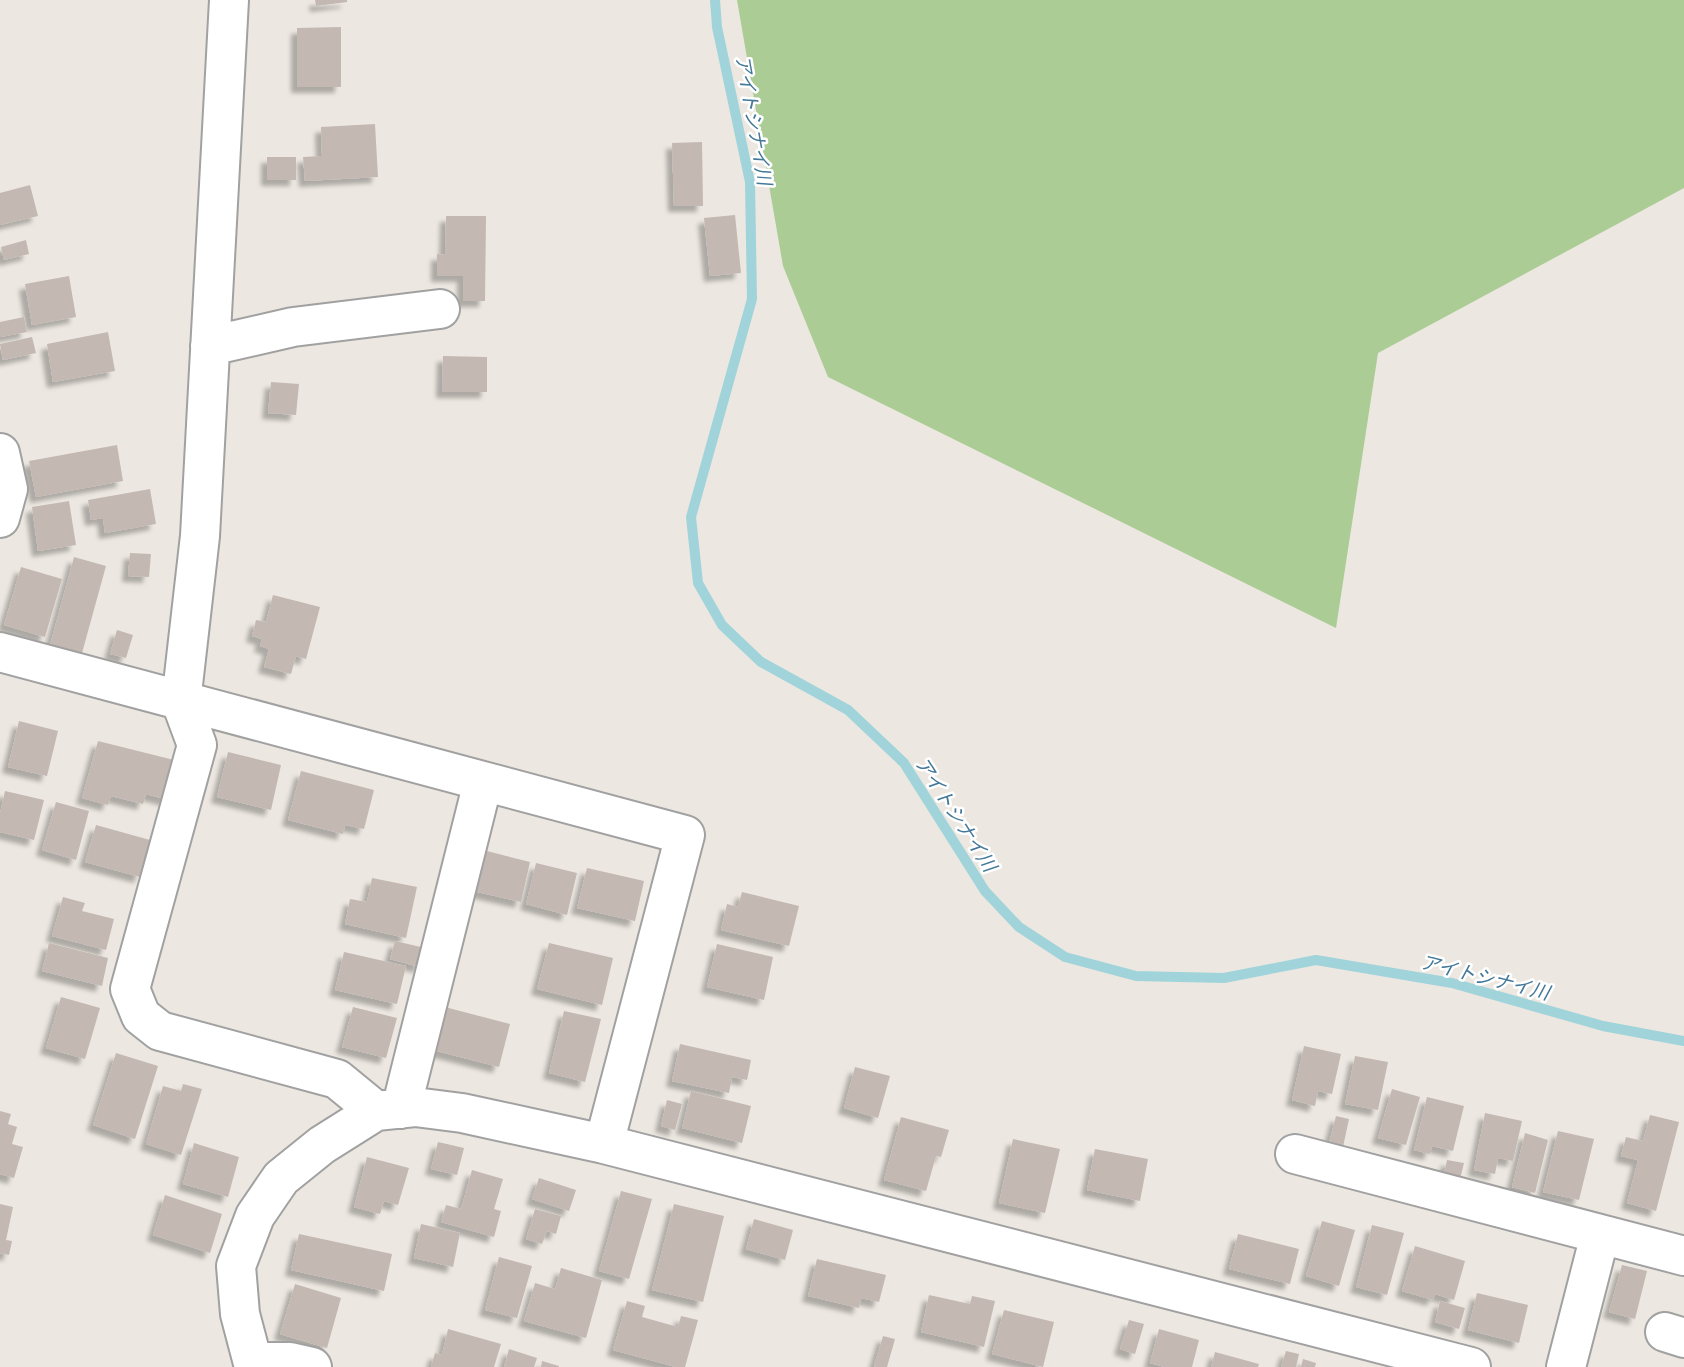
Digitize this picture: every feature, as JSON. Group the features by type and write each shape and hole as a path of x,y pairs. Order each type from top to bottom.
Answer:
{"street":[{"path":"229,0 200,536 181,702 197,745 130,989 141,1016 160,1031 337,1079 388,1110"},
{"path":"210,346 293,327 440,309"},
{"path":"0,453 8,489 0,518"},
{"path":"0,652 685,835 604,1144"},
{"path":"388,1110 483,782"},
{"path":"312,1367 290,1362 254,1364 240,1314 236,1266 256,1216 281,1178 322,1145 388,1110 415,1108 462,1113 604,1144 1471,1367"},
{"path":"1295,1154 1684,1256"},
{"path":"1566,1367 1600,1235"}],"green space":[{"path":"737,0 1684,0 1684,188 1378,353 1336,628 828,377 783,266"}],"building":[{"path":"315,0 347,0 347,2 316,6"},
{"path":"341,27 341,87 297,87 297,28"},
{"path":"375,124 378,177 305,181 303,157 322,156 321,127"},
{"path":"702,142 703,206 674,206 672,143"},
{"path":"267,157 296,157 296,180 267,180"},
{"path":"30,185 38,216 0,225 0,193"},
{"path":"735,215 741,273 710,276 704,218"},
{"path":"446,216 486,216 485,301 463,301 463,276 437,276 437,254 445,255"},
{"path":"26,240 29,254 4,260 1,247"},
{"path":"69,276 76,317 32,325 25,284"},
{"path":"24,317 27,332 0,337 0,322"},
{"path":"108,332 115,371 53,382 47,344"},
{"path":"32,337 36,353 3,360 0,344"},
{"path":"443,356 487,357 487,392 442,392"},
{"path":"271,382 299,384 296,415 268,413"},
{"path":"117,445 123,481 36,497 29,461"},
{"path":"150,489 156,524 105,533 103,518 91,520 88,500"},
{"path":"69,501 76,545 38,551 32,507"},
{"path":"130,553 151,554 149,577 128,576"},
{"path":"74,557 106,566 82,653 50,645"},
{"path":"21,567 62,579 45,637 4,625"},
{"path":"273,595 320,607 306,659 296,656 291,674 264,667 269,649 260,646 262,639 252,636 256,620 266,622"},
{"path":"117,630 133,635 126,658 110,654"},
{"path":"19,721 58,731 47,776 8,767"},
{"path":"98,741 178,761 168,800 146,794 143,804 111,796 108,805 82,798"},
{"path":"228,752 281,765 271,810 217,797"},
{"path":"301,771 374,790 364,829 345,825 343,834 288,820"},
{"path":"5,791 44,800 34,840 0,832 0,814"},
{"path":"56,802 89,811 76,860 42,850"},
{"path":"96,825 150,840 140,877 85,862"},
{"path":"483,850 530,862 521,902 473,891"},
{"path":"536,863 577,873 567,915 526,904"},
{"path":"587,868 644,881 635,921 577,908"},
{"path":"372,878 417,887 406,938 345,924 350,899 367,902"},
{"path":"742,892 799,906 789,946 721,930 727,904 738,907"},
{"path":"63,897 85,903 82,911 114,919 106,950 52,936"},
{"path":"395,941 425,948 420,967 390,959"},
{"path":"49,943 108,958 102,986 42,971"},
{"path":"549,943 613,958 602,1005 537,989"},
{"path":"717,944 773,957 764,1000 707,987"},
{"path":"344,952 406,966 397,1004 335,990"},
{"path":"61,997 100,1008 85,1059 46,1048"},
{"path":"437,1005 510,1024 499,1067 425,1048"},
{"path":"353,1007 397,1018 386,1058 342,1047"},
{"path":"564,1011 601,1019 585,1082 549,1073"},
{"path":"680,1044 751,1060 747,1080 732,1077 729,1093 672,1081"},
{"path":"1304,1046 1341,1054 1332,1094 1318,1091 1315,1106 1292,1100"},
{"path":"116,1053 158,1066 135,1139 93,1125"},
{"path":"1355,1056 1388,1062 1378,1110 1345,1104"},
{"path":"855,1067 890,1076 878,1118 844,1108"},
{"path":"183,1084 202,1089 181,1155 146,1144 163,1086 181,1091"},
{"path":"1392,1089 1420,1097 1406,1145 1378,1138"},
{"path":"691,1091 751,1106 742,1143 682,1128"},
{"path":"1427,1097 1464,1106 1453,1151 1432,1146 1430,1154 1414,1150"},
{"path":"667,1100 682,1104 675,1130 661,1126"},
{"path":"0,1111 11,1114 8,1124 17,1127 12,1144 23,1147 14,1178 0,1174"},
{"path":"1485,1113 1522,1121 1513,1161 1498,1158 1495,1174 1474,1170"},
{"path":"1650,1115 1679,1122 1656,1211 1627,1203 1638,1160 1621,1156 1626,1137 1643,1141"},
{"path":"1336,1116 1349,1119 1343,1147 1329,1143"},
{"path":"901,1117 949,1130 941,1157 936,1156 926,1191 884,1180"},
{"path":"1558,1131 1594,1139 1579,1200 1543,1192"},
{"path":"1525,1133 1548,1140 1535,1193 1512,1187"},
{"path":"1013,1139 1060,1149 1045,1213 999,1203"},
{"path":"438,1142 464,1148 457,1175 431,1169"},
{"path":"194,1143 239,1157 228,1197 183,1184"},
{"path":"1095,1149 1148,1159 1140,1201 1087,1190"},
{"path":"367,1157 409,1168 398,1205 384,1201 380,1214 354,1207"},
{"path":"1447,1160 1464,1163 1459,1183 1443,1179"},
{"path":"472,1170 503,1179 494,1209 501,1211 494,1237 441,1222 446,1205 461,1209"},
{"path":"539,1178 576,1190 569,1211 532,1199"},
{"path":"621,1191 652,1199 629,1279 599,1271"},
{"path":"165,1195 222,1214 210,1253 153,1235"},
{"path":"0,1204 13,1207 6,1240 12,1241 9,1255 0,1253"},
{"path":"674,1204 724,1216 703,1302 652,1290"},
{"path":"535,1209 561,1216 556,1234 547,1231 542,1244 526,1239"},
{"path":"754,1219 793,1230 785,1260 746,1249"},
{"path":"1322,1221 1355,1230 1339,1286 1306,1276"},
{"path":"421,1224 460,1233 453,1267 414,1258"},
{"path":"1372,1225 1404,1233 1387,1295 1356,1287"},
{"path":"299,1234 392,1254 384,1291 291,1270"},
{"path":"1238,1234 1299,1249 1290,1284 1229,1269"},
{"path":"1415,1246 1465,1261 1454,1300 1435,1294 1433,1300 1402,1291"},
{"path":"499,1257 532,1266 517,1318 485,1310"},
{"path":"817,1259 886,1275 879,1302 861,1298 859,1308 808,1296"},
{"path":"1622,1265 1647,1271 1635,1319 1609,1312"},
{"path":"561,1268 602,1280 586,1338 524,1321 535,1283 555,1289"},
{"path":"295,1284 341,1298 327,1348 280,1334"},
{"path":"1477,1293 1528,1305 1519,1343 1468,1330"},
{"path":"929,1295 970,1304 972,1296 995,1301 984,1347 921,1332"},
{"path":"627,1301 645,1306 642,1317 678,1327 681,1316 698,1320 685,1367 613,1350"},
{"path":"1440,1301 1465,1308 1459,1329 1435,1322"},
{"path":"1004,1310 1054,1322 1043,1367 992,1354"},
{"path":"1129,1320 1144,1324 1135,1354 1120,1349"},
{"path":"448,1329 501,1344 494,1367 431,1367 435,1353 442,1355"},
{"path":"1159,1329 1199,1340 1192,1367 1165,1367 1150,1363"},
{"path":"883,1336 895,1339 887,1367 877,1367 874,1366"},
{"path":"509,1349 537,1358 534,1367 504,1367"},
{"path":"1286,1351 1299,1354 1296,1367 1281,1367"},
{"path":"1215,1352 1259,1364 1258,1367 1211,1367"},
{"path":"1303,1359 1316,1363 1315,1367 1301,1367"},
{"path":"542,1361 559,1366 559,1367 541,1367"}],"waterway":[{"name":"アイトシナイ川","path":"715,0 717,27 750,182 752,299 691,517 698,583 722,625 761,662 848,710 904,763 985,891 1019,927 1065,957 1136,976 1224,978 1316,960 1452,983 1603,1026 1684,1041"}]}
